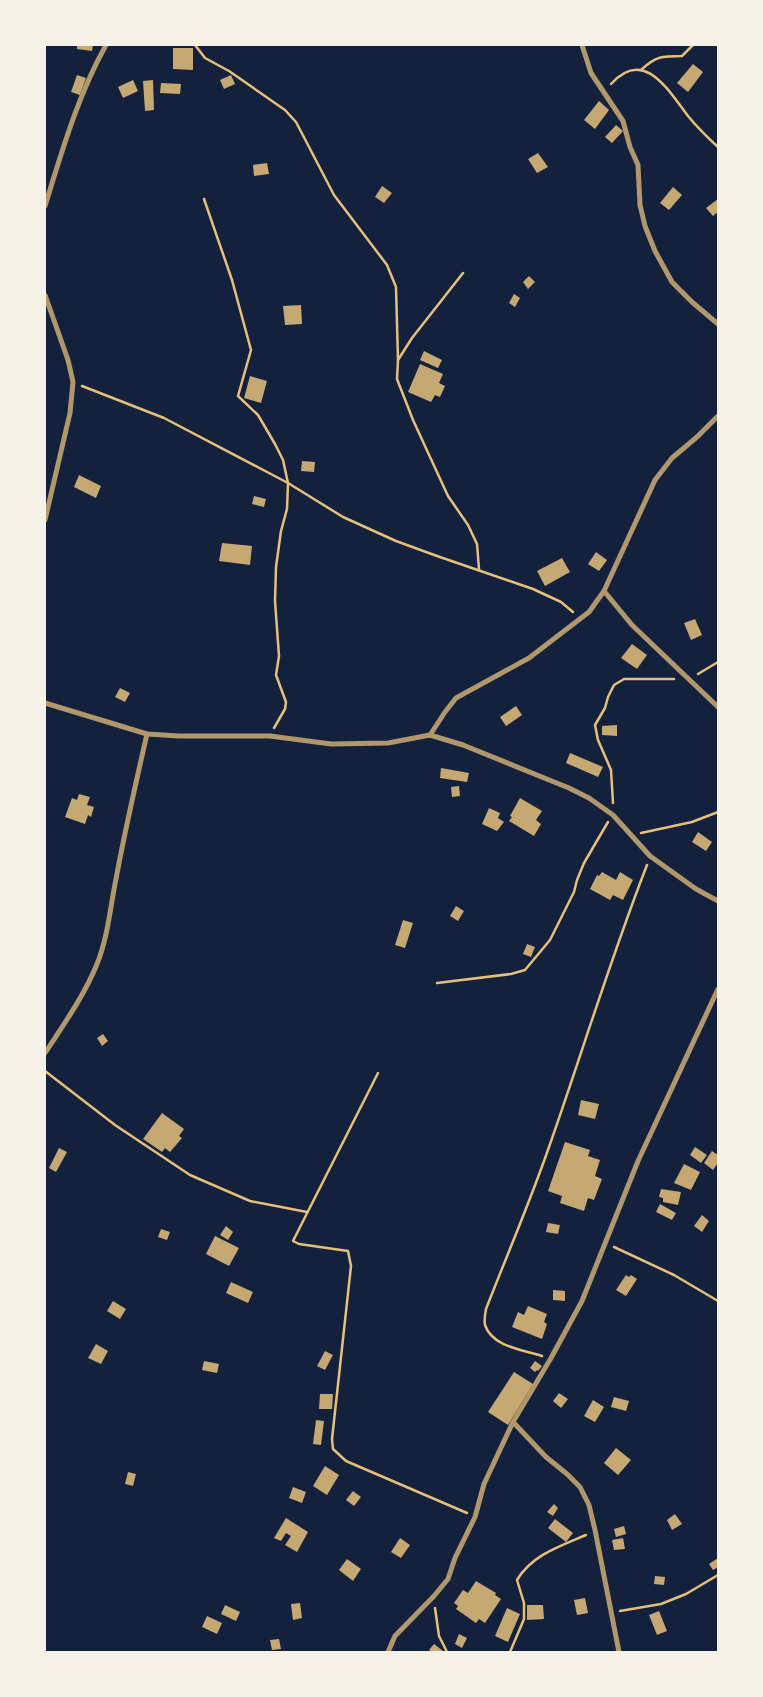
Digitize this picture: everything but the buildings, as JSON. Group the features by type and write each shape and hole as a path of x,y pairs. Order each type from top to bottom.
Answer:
{"street":[{"path":"45,206 76,110 95,65 106,45"},
{"path":"582,45 591,73 623,121 630,147 638,165 640,206 645,226 655,251 672,282 692,302 717,322"},
{"path":"45,295 68,360 73,382 70,413 45,520"},
{"path":"430,735 456,698 529,658 589,612 604,591 655,480 672,458 717,420"},
{"path":"604,591 632,624 718,707"},
{"path":"45,703 147,734 270,736 331,744 388,743 430,735 463,745 589,798 613,815 650,856 696,889 718,901"},
{"path":"45,1053 81,997 97,964 107,935 111,903 128,817 147,734"},
{"path":"388,1652 396,1636 448,1579 454,1558 475,1517 484,1484 513,1422 582,1301 638,1161 718,988"},
{"path":"513,1422 546,1457 580,1487 588,1505 595,1530 619,1652"}],"path":[{"path":"195,45 205,58 229,71 285,110 296,122 334,195 387,265 396,287 397,379 413,420 448,496 471,531 477,544 480,570"},
{"path":"640,70 660,56 682,56 693,45"},
{"path":"603,93 627,70 640,70 660,79 706,136 718,147"},
{"path":"204,199 232,280 251,350 238,396 258,415 275,444 283,460 288,483 288,500 276,568 275,601 279,656 276,675 286,702 285,709 270,736"},
{"path":"398,360 417,331 463,273"},
{"path":"73,382 164,418 288,483 343,517 437,556 533,588 561,602 582,619"},
{"path":"437,983 511,974 525,970 550,940 568,906 584,862 613,815 611,770 598,740 595,725 605,708 614,685 624,679 688,679 718,662"},
{"path":"632,834 692,822 718,812"},
{"path":"551,1358 500,1342 488,1332 484,1323 486,1309 548,1150 590,1030 621,932 650,856"},
{"path":"45,1071 115,1125 190,1175 250,1201 307,1212"},
{"path":"378,1073 293,1241 295,1243 348,1251 352,1266 332,1439 333,1449 346,1461 475,1517"},
{"path":"606,1243 674,1275 718,1301"},
{"path":"510,1652 524,1619 524,1602 516,1580 524,1569 539,1557 595,1530"},
{"path":"610,1613 660,1604 686,1594 718,1575"},
{"path":"434,1596 439,1636 447,1652"}]}
